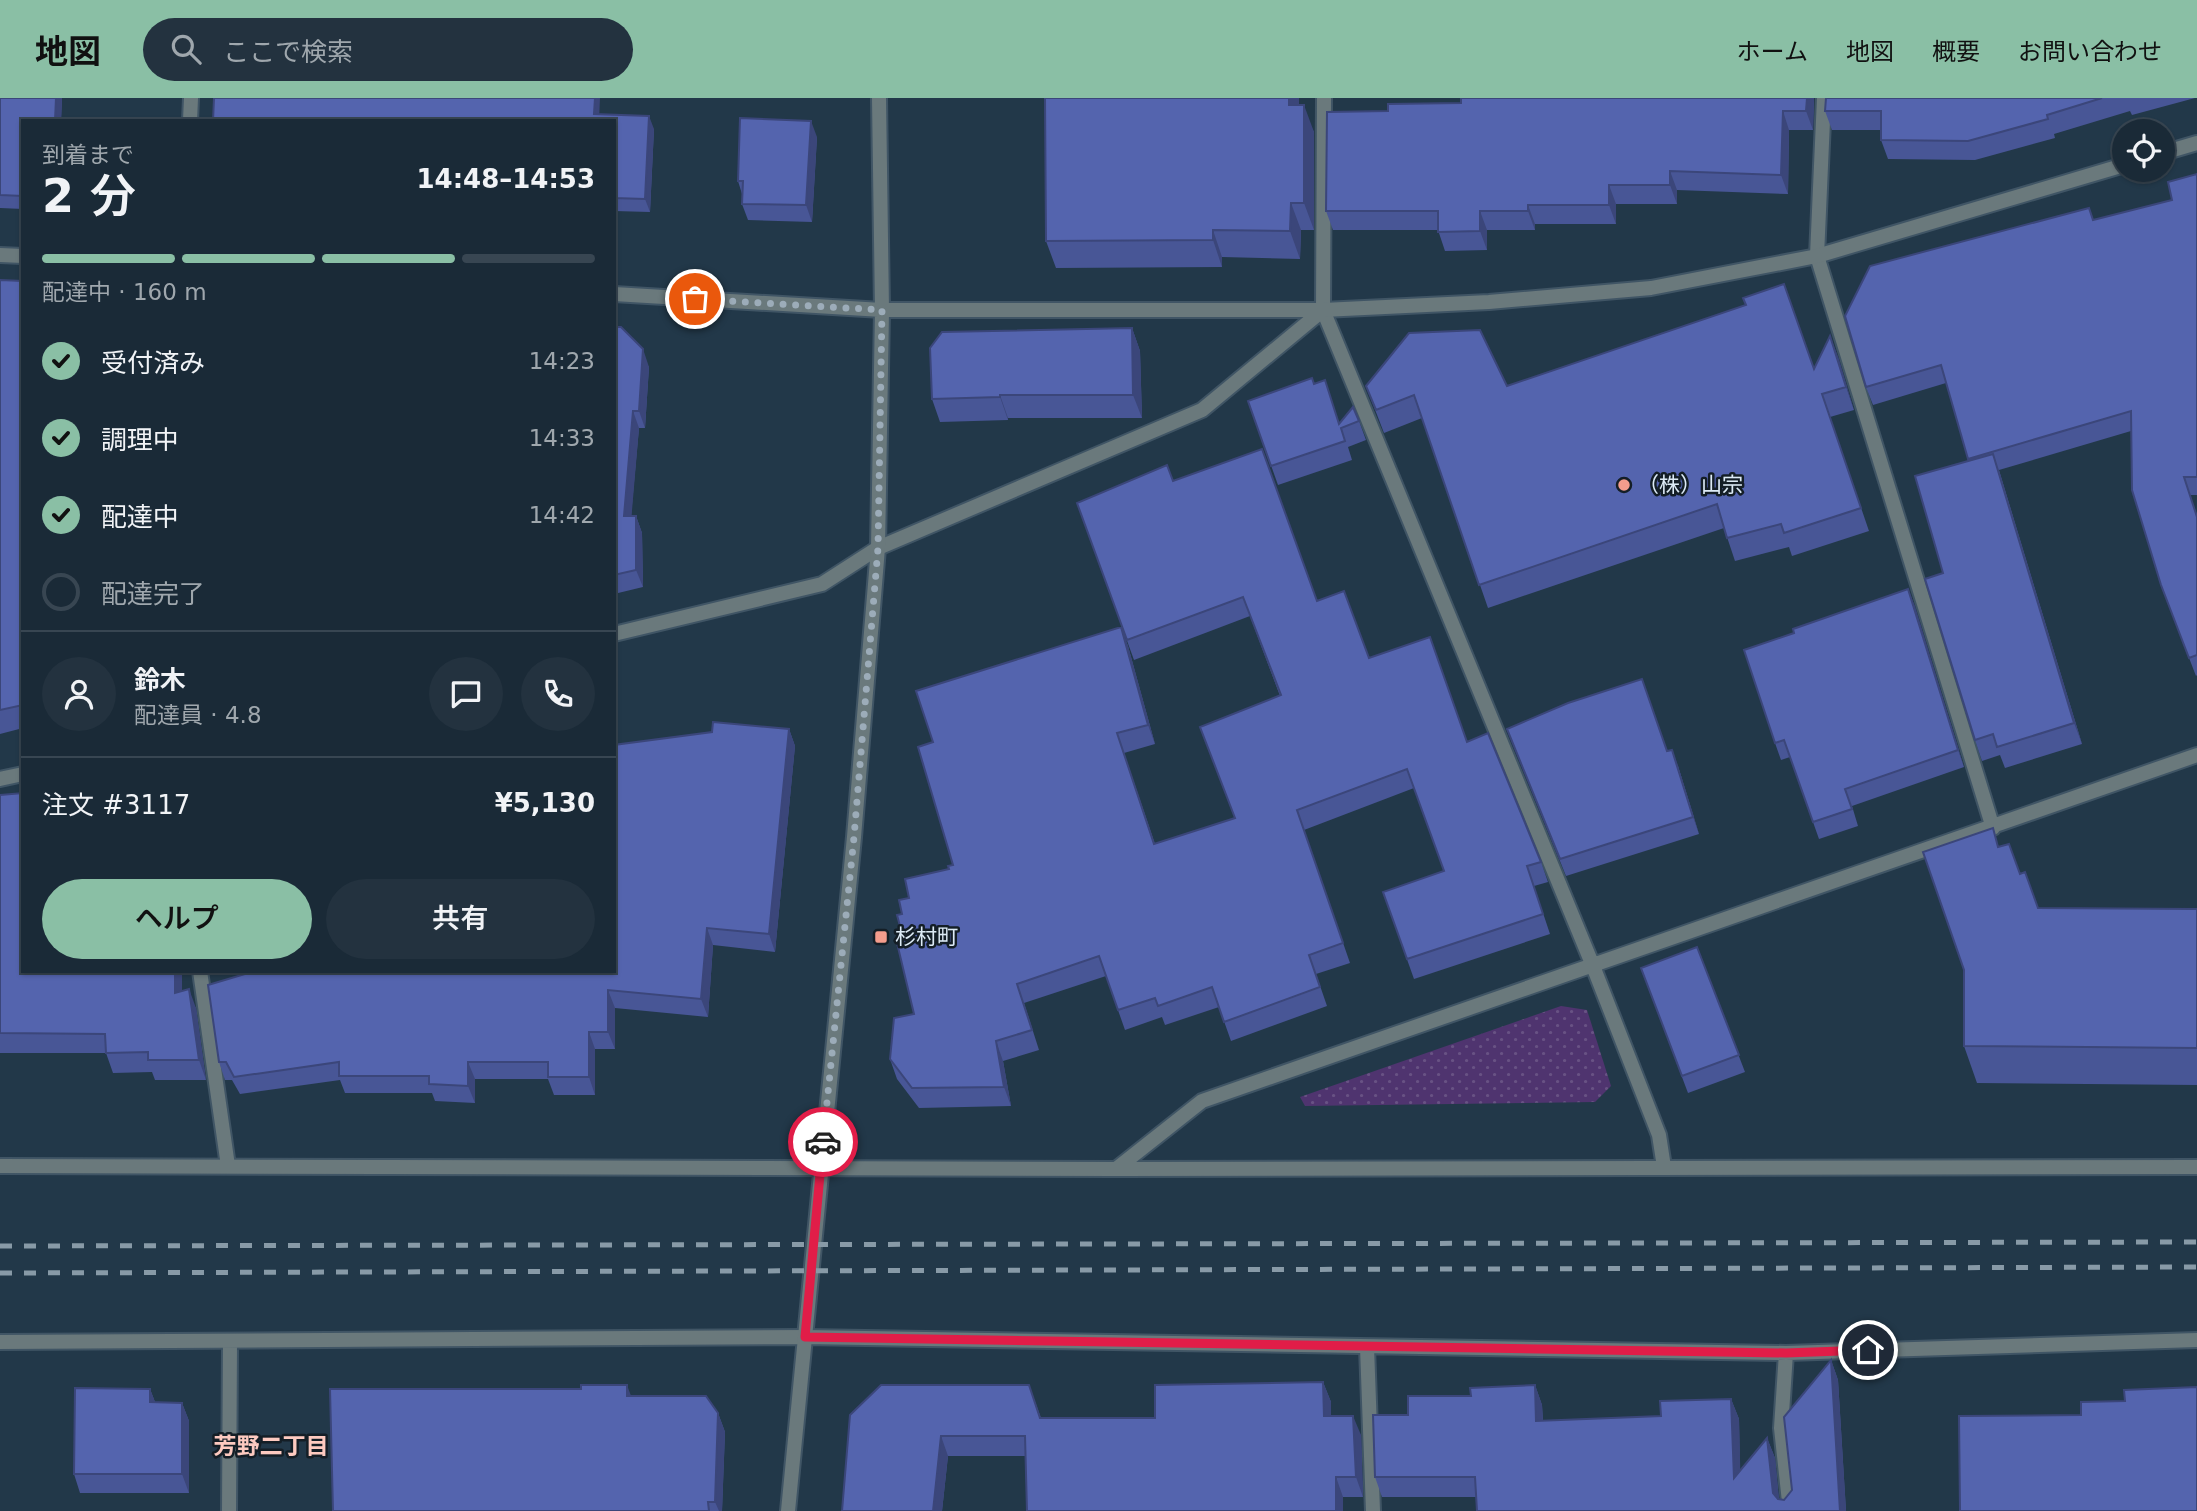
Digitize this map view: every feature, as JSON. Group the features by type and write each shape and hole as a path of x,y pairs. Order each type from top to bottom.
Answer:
{"street":[{"path":"190,119 191,98"},
{"path":"788,1511 854,837 878,548 882,310 879,98"},
{"path":"1324,98 1323,310 1593,967 1659,1135 1664,1167"},
{"path":"1824,98 1817,256 1993,828"},
{"path":"2175,149 2197,143"},
{"path":"616,293 882,310 1323,310 1489,303 1651,288 1817,256 2112,169"},
{"path":"0,255 21,256"},
{"path":"616,634 822,584 878,548 1202,410 1323,310"},
{"path":"1116,1169 1202,1101 2197,755"},
{"path":"0,779 21,774"},
{"path":"200,973 228,1166"},
{"path":"0,1166 1116,1169 2197,1167"},
{"path":"0,1342 805,1337 1786,1353 2197,1340"},
{"path":"229,1511 230,1342"},
{"path":"1367,1347 1373,1511"},
{"path":"1786,1353 1781,1428 1790,1511"}],"shaded area":[{"path":"1561,1006 1587,1010 1611,1086 1595,1102 1305,1106 1300,1097"}],"building":[{"path":"0,98 56,98 55,119 21,119 21,196 0,195"},
{"path":"214,98 595,98 594,114 649,116 645,199 616,198 616,119 213,119"},
{"path":"1045,98 1289,98 1289,105 1304,105 1304,203 1291,203 1290,231 1213,230 1213,240 1046,241"},
{"path":"1461,98 1807,98 1806,111 1783,111 1781,175 1670,171 1670,185 1609,185 1609,205 1528,205 1528,211 1480,211 1480,231 1438,232 1438,211 1326,211 1327,112 1388,111 1388,104 1461,103"},
{"path":"1826,98 2102,98 2047,115 2048,119 1968,141 1881,140 1881,111 1825,111"},
{"path":"740,118 811,121 806,205 742,204 743,181 738,181"},
{"path":"2197,174 2197,477 2184,477 2197,517 2197,655 2189,658 2161,585 2132,490 2131,411 1968,459 1941,365 1866,387 1845,316 1870,266 2089,208 2093,220 2172,200 2168,182"},
{"path":"0,280 21,281 21,705 0,710"},
{"path":"1784,284 1814,369 1830,336 1846,387 1822,394 1861,508 1784,533 1781,524 1727,538 1717,504 1479,585 1414,395 1376,410 1366,386 1409,333 1480,330 1507,386 1746,305 1743,298"},
{"path":"616,327 621,327 643,349 639,411 633,411 624,516 636,516 636,570 616,575"},
{"path":"1132,328 1133,395 1000,395 932,399 930,348 942,332"},
{"path":"1312,378 1314,384 1325,380 1339,424 1353,407 1359,421 1341,428 1345,441 1271,466 1248,401"},
{"path":"1262,449 1317,601 1344,591 1369,658 1430,637 1467,742 1488,733 1541,862 1527,866 1543,914 1407,959 1383,892 1444,871 1407,769 1297,810 1343,943 1309,955 1320,987 1224,1022 1212,987 1158,1006 1155,998 1118,1010 1099,956 1017,984 1032,1030 996,1041 1004,1087 912,1088 890,1059 894,1018 914,1014 897,943 904,941 897,915 902,914 899,900 909,898 905,879 949,869 948,866 953,865 918,747 933,742 916,691 1121,627 1148,725 1117,733 1154,844 1235,818 1200,727 1281,695 1243,597 1127,640 1077,503 1167,465 1173,481"},
{"path":"1993,454 2074,723 1997,747 1993,734 1975,740 1925,579 1943,573 1915,476"},
{"path":"1908,589 1958,750 1845,789 1852,809 1813,822 1784,740 1775,743 1744,650 1794,633 1793,629"},
{"path":"1642,679 1667,751 1672,750 1693,817 1560,859 1507,729 1568,703"},
{"path":"713,722 789,729 769,934 707,928 701,999 608,990 608,1032 589,1032 589,1077 548,1077 548,1062 468,1062 468,1086 429,1084 429,1076 339,1076 339,1062 234,1077 226,1062 219,1062 208,985 248,973 616,973 616,745 712,732"},
{"path":"21,793 21,973 175,973 175,993 189,989 199,1060 148,1060 148,1052 106,1053 105,1034 0,1033 0,795"},
{"path":"1993,828 1998,847 2009,844 2020,874 2025,872 2038,908 2197,909 2197,1048 1964,1046 1964,970 1923,852"},
{"path":"1697,947 1739,1055 1682,1076 1641,968"},
{"path":"1831,1360 1840,1511 1477,1511 1475,1477 1375,1477 1373,1415 1408,1415 1408,1396 1471,1396 1470,1388 1535,1385 1536,1421 1661,1416 1660,1401 1731,1399 1734,1478 1767,1438 1773,1493 1778,1499 1784,1500 1792,1490 1784,1417"},
{"path":"1323,1382 1324,1416 1353,1416 1356,1477 1336,1477 1336,1511 1027,1511 1025,1436 941,1436 933,1511 842,1511 850,1415 881,1385 1029,1385 1040,1418 1155,1418 1155,1385"},
{"path":"581,1385 627,1385 627,1396 706,1396 718,1413 715,1502 708,1502 709,1511 333,1511 330,1389 581,1389"},
{"path":"2197,1387 2197,1511 1960,1511 1959,1416 2081,1415 2081,1402 2125,1401 2124,1390"},
{"path":"75,1388 150,1389 150,1402 182,1403 182,1474 74,1474"}],"railway":[{"path":"0,1246 2197,1242"},
{"path":"0,1273 2197,1267"}],"way so far":[{"path":"695,299 882,310 878,548 854,837 823,1142"}],"place":[{"name":"（株）山宗","path":"1624,485"},
{"name":"杉村町","path":"881,937"}],"district":[{"name":"芳野二丁目","path":"271,1446"}],"route":[{"path":"823,1142 805,1337 1786,1353 1868,1350"}]}
